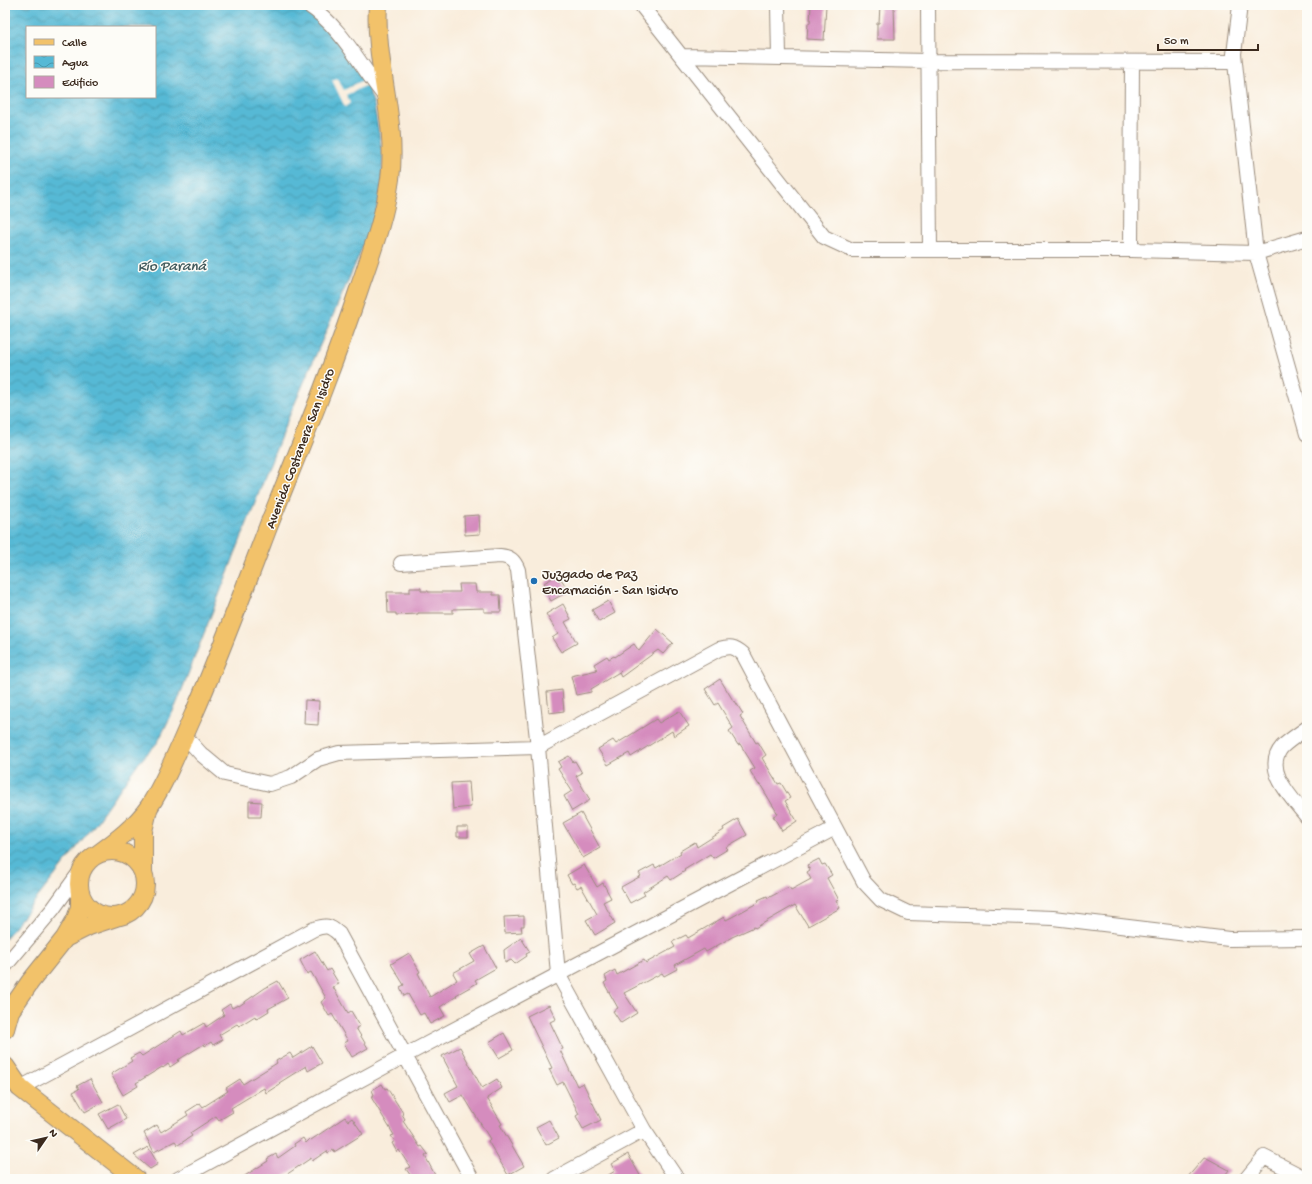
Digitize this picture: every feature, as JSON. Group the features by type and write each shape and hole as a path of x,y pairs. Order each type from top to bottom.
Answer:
{"main road":[{"name":"Avenida Costanera San Isidro","path":"82,870 89,860 115,842 132,827 148,809 168,775 208,680 344,334 381,224 390,179 392,135 380,52 377,16 378,5"},
{"path":"65,938 89,926 127,913 135,907 140,900 144,891 145,882 143,872 143,831 148,809"},
{"path":"98,854 109,851 119,852 129,856 137,863 143,872"},
{"path":"5,1029 10,1011 30,982 65,938 76,919 80,907 79,880 82,870"},
{"path":"80,892 88,906 94,911 102,915 118,916"},
{"path":"5,1066 20,1088 136,1179"}],"street":[{"path":"308,5 318,11 329,21 355,54 372,81 387,99"},
{"path":"641,5 683,56 824,237 852,250 1131,250 1256,253 1307,238"},
{"path":"778,5 779,58"},
{"path":"928,5 930,250"},
{"path":"1240,5 1234,54 1256,253 1307,434"},
{"path":"683,56 928,61 1235,62"},
{"path":"1131,250 1132,62"},
{"path":"401,563 500,556 509,557 515,562 518,570 538,747 558,974 644,1130 677,1179"},
{"path":"184,735 201,754 225,774 270,784 291,777 318,759 339,753 538,747 719,649 728,646 737,649 743,654 864,882 881,900 908,912 1053,918 1229,939 1307,938"},
{"path":"1307,728 1283,747 1276,757 1277,774 1284,788 1307,817"},
{"path":"178,1179 406,1055 835,828"},
{"name":"Avenida Costanera San Isidro","path":"5,966 53,909 82,870"},
{"path":"20,1088 307,933 325,926 332,927 339,934 472,1179"},
{"path":"554,1179 644,1130"},
{"path":"1246,1179 1264,1157 1307,1179"}],"water":[{"name":"Río Paraná","path":"5,5 302,5 332,33 365,79 374,105 383,156 382,184 374,221 285,426 176,705 158,742 136,766 93,827 5,939"}],"pier":[{"path":"337,78 344,90 365,79 367,85 346,95 350,103 345,107 332,80"}],"building":[{"path":"811,5 826,5 824,40 807,39"},
{"path":"880,5 894,5 895,39 877,39 877,23 879,23"},
{"path":"479,515 480,534 465,535 464,516"},
{"path":"556,576 559,581 561,579 569,591 551,601 544,589 547,587 544,583"},
{"path":"459,584 475,584 476,592 493,592 493,595 500,595 501,612 484,612 484,608 453,609 453,613 418,613 396,615 396,613 388,613 387,592 410,592 410,588 421,588 421,591 428,592 460,592"},
{"path":"608,601 615,613 599,622 592,610"},
{"path":"563,604 571,619 565,622 577,643 561,652 552,638 558,634 546,614"},
{"path":"657,629 673,643 663,654 658,650 621,677 619,673 621,671 591,689 591,692 576,695 571,676 597,670 594,664 607,656 609,659 614,656 615,657 634,644 639,651"},
{"path":"720,679 743,714 740,716 756,743 758,742 766,755 762,758 778,784 781,783 790,798 785,801 797,821 782,831 773,816 778,814 760,784 759,785 750,771 755,768 740,744 738,745 729,731 733,728 718,703 715,705 705,689"},
{"path":"562,690 564,711 549,713 547,692"},
{"path":"305,700 319,701 318,725 304,724"},
{"path":"679,711 689,726 674,736 672,731 631,757 629,753 608,765 598,749 613,740 616,744 656,719 659,723"},
{"path":"569,756 573,762 575,761 582,773 576,776 590,800 572,811 564,796 572,791 558,769 561,767 558,762"},
{"path":"469,782 471,807 453,809 451,783"},
{"path":"249,801 262,802 261,817 249,817"},
{"path":"581,813 600,848 583,858 563,823"},
{"path":"738,819 747,835 726,847 728,849 713,858 710,854 671,880 668,876 643,892 645,895 630,903 621,887 641,876 639,873 654,865 656,868 681,853 680,851 695,842 697,847"},
{"path":"457,827 468,827 468,837 457,837"},
{"path":"819,859 822,865 825,864 832,875 827,878 839,900 836,901 840,908 808,926 795,905 755,928 754,927 732,937 706,952 704,949 675,965 677,969 664,976 662,973 624,993 637,1013 621,1023 613,1011 618,1008 604,983 607,981 605,976 615,970 617,975 644,960 646,963 675,947 672,942 686,935 688,938 724,917 726,920 767,896 768,898 789,887 791,890 811,879 807,872 810,870 807,865"},
{"path":"584,865 597,887 603,883 611,898 603,902 615,923 595,935 586,920 597,914 581,886 577,888 574,883 572,884 567,875"},
{"path":"524,916 524,926 521,926 522,932 505,933 504,917"},
{"path":"521,938 530,952 526,954 527,956 515,964 511,960 505,963 504,950"},
{"path":"484,946 496,968 475,980 477,983 456,995 457,996 440,1007 445,1016 430,1024 424,1013 420,1015 408,994 404,996 400,987 404,985 391,964 409,953 420,972 418,973 430,997 457,980 453,973 474,961 470,954"},
{"path":"315,951 327,971 330,969 339,984 333,987 348,1013 351,1011 360,1026 356,1028 368,1048 352,1057 344,1043 348,1041 332,1014 329,1016 321,1002 326,998 311,972 307,974 300,960"},
{"path":"278,981 288,998 268,1009 269,1011 256,1019 255,1016 239,1026 237,1024 219,1035 222,1040 213,1045 211,1042 205,1046 204,1044 178,1060 179,1061 170,1067 168,1064 163,1068 162,1067 136,1083 138,1086 123,1095 111,1074 132,1061 130,1058 139,1053 142,1056 181,1031 183,1035 204,1023 206,1027 224,1015 221,1010 230,1004 232,1008 238,1005 239,1006"},
{"path":"549,1005 556,1019 550,1022 563,1049 560,1050 577,1086 583,1083 601,1120 583,1129 576,1116 579,1114 563,1082 557,1085 549,1069 552,1068 527,1016"},
{"path":"504,1033 513,1050 499,1058 489,1042"},
{"path":"312,1046 322,1063 308,1071 306,1066 266,1093 264,1088 231,1108 233,1112 219,1120 216,1116 190,1133 192,1136 178,1145 175,1141 154,1152 144,1133 157,1125 161,1132 188,1115 186,1112 200,1103 203,1107 228,1091 226,1088 240,1079 243,1084 290,1053 293,1058"},
{"path":"460,1047 482,1088 497,1079 502,1088 487,1098 502,1124 500,1125 524,1166 508,1175 488,1141 490,1139 463,1095 450,1102 445,1093 458,1086 442,1056"},
{"path":"90,1079 103,1102 85,1112 73,1092 79,1089 77,1086"},
{"path":"382,1084 385,1089 387,1088 403,1113 402,1114 405,1119 403,1121 420,1147 422,1146 428,1154 425,1156 437,1179 413,1179 406,1169 410,1167 399,1150 397,1152 392,1143 395,1141 391,1136 394,1135 371,1097 374,1095 372,1090"},
{"path":"118,1104 126,1119 108,1129 99,1114"},
{"path":"345,1117 348,1121 352,1118 363,1134 334,1152 333,1150 328,1153 327,1151 312,1161 311,1158 280,1179 240,1179 268,1161 267,1159 276,1154 278,1158 295,1146 294,1144 303,1138 306,1143"},
{"path":"549,1120 559,1138 546,1145 536,1127"},
{"path":"148,1147 158,1164 150,1169 134,1155"},
{"path":"628,1154 642,1179 602,1179 615,1171 611,1164"},
{"path":"1205,1157 1229,1170 1222,1179 1186,1179"}],"place":[{"name":"Juzgado de Paz Encarnación - San Isidro","path":"534,581"}]}
